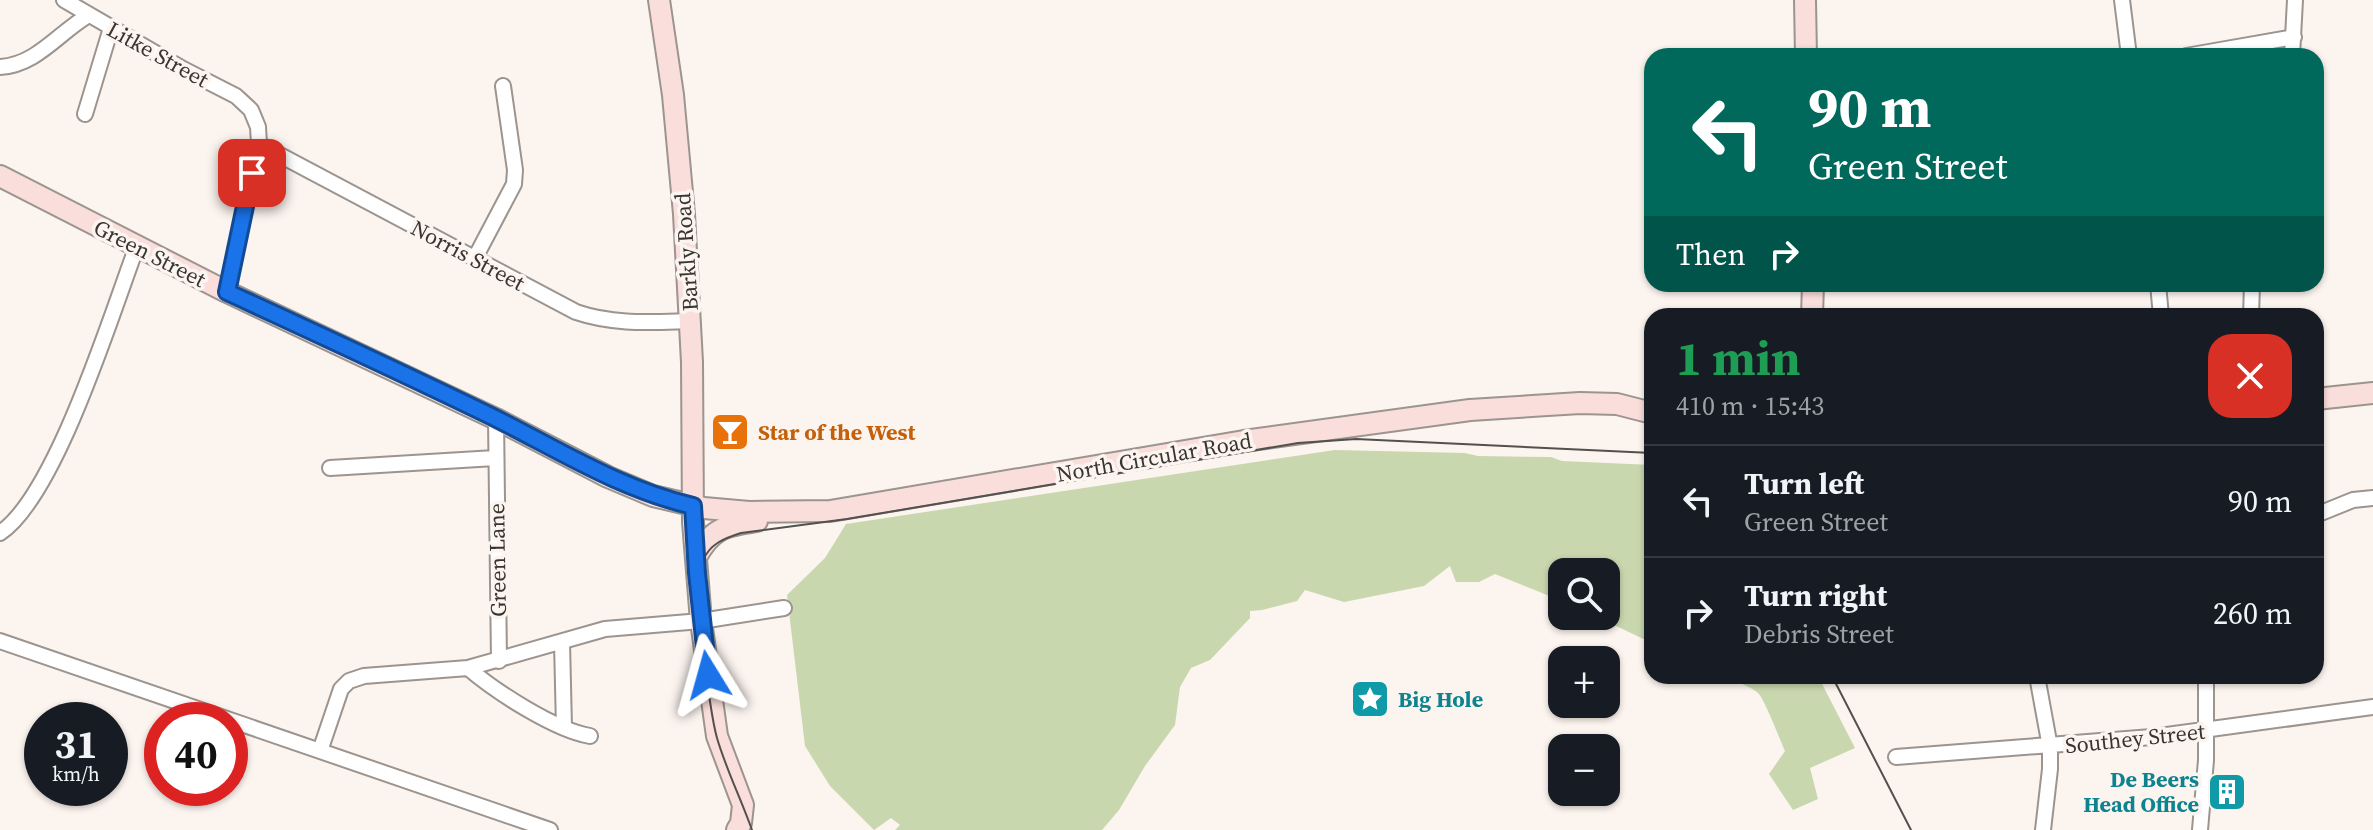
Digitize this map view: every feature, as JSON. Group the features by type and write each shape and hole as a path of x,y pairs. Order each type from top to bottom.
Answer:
{"street":[{"name":"Litke Street","path":"64,0 236,96 251,110 258,127 259,144"},
{"name":"Barkly Road","path":"659,0 673,95 684,214 690,321 693,506 701,621 717,736 743,805 737,830"},
{"path":"1805,0 1806,48"},
{"path":"2122,0 2128,48"},
{"path":"2293,48 2295,0"},
{"path":"0,67 33,58 69,27 83,8"},
{"path":"85,114 111,28"},
{"path":"2231,48 2294,37"},
{"path":"475,258 514,184 515,170 503,86"},
{"path":"227,292 259,144"},
{"name":"Norris Street","path":"259,144 576,312 600,320 690,321"},
{"name":"Green Street","path":"0,176 227,292 496,419 634,489 693,506"},
{"path":"0,533 20,517 52,460 82,395 137,246"},
{"path":"2324,398 2373,393"},
{"name":"North Circular Road","path":"693,506 749,512 816,512 1378,421 1553,404 1617,404 1644,400"},
{"name":"North Circular Road","path":"1617,404 1644,411"},
{"name":"Green Lane","path":"496,419 499,661"},
{"path":"330,468 495,458"},
{"path":"2324,512 2353,500 2373,498"},
{"path":"696,557 713,532 727,526 816,512"},
{"path":"320,751 341,689 349,681 364,676 468,668 605,629 701,621 784,608"},
{"path":"0,641 550,830"},
{"path":"562,642 564,728"},
{"path":"468,668 496,690 564,728 590,736"},
{"path":"2038,684 2050,747 2043,830"},
{"path":"2200,830 2207,730 2206,684"},
{"name":"Southey Street","path":"1896,757 2050,747 2207,730 2373,707"}],"green space":[{"path":"1335,450 1551,457 1562,461 1644,465 1644,639 1620,628 1620,558 1548,558 1548,595 1495,574 1479,582 1456,582 1450,566 1424,586 1344,602 1305,590 1297,601 1250,611 1250,618 1210,660 1191,668 1180,687 1175,725 1145,766 1119,810 1102,830 895,830 900,825 891,818 874,830 830,786 805,746 787,595 825,558 846,524"},
{"path":"1743,684 1822,684 1855,748 1810,768 1818,799 1793,810 1769,774 1785,751 1761,697"}],"tram line":[{"path":"752,830 717,738 706,676 701,620 700,574 703,561 713,546 729,537 1298,443 1356,439 1644,453"},
{"path":"1836,684 1911,830"}],"place":[{"name":"Star of the West","path":"730,432"},
{"name":"Big Hole","path":"1370,699"},
{"name":"De Beers Head Office","path":"2227,792"}],"route":[{"path":"252,173 227,292 496,419 634,489 693,506 708,675"}]}
